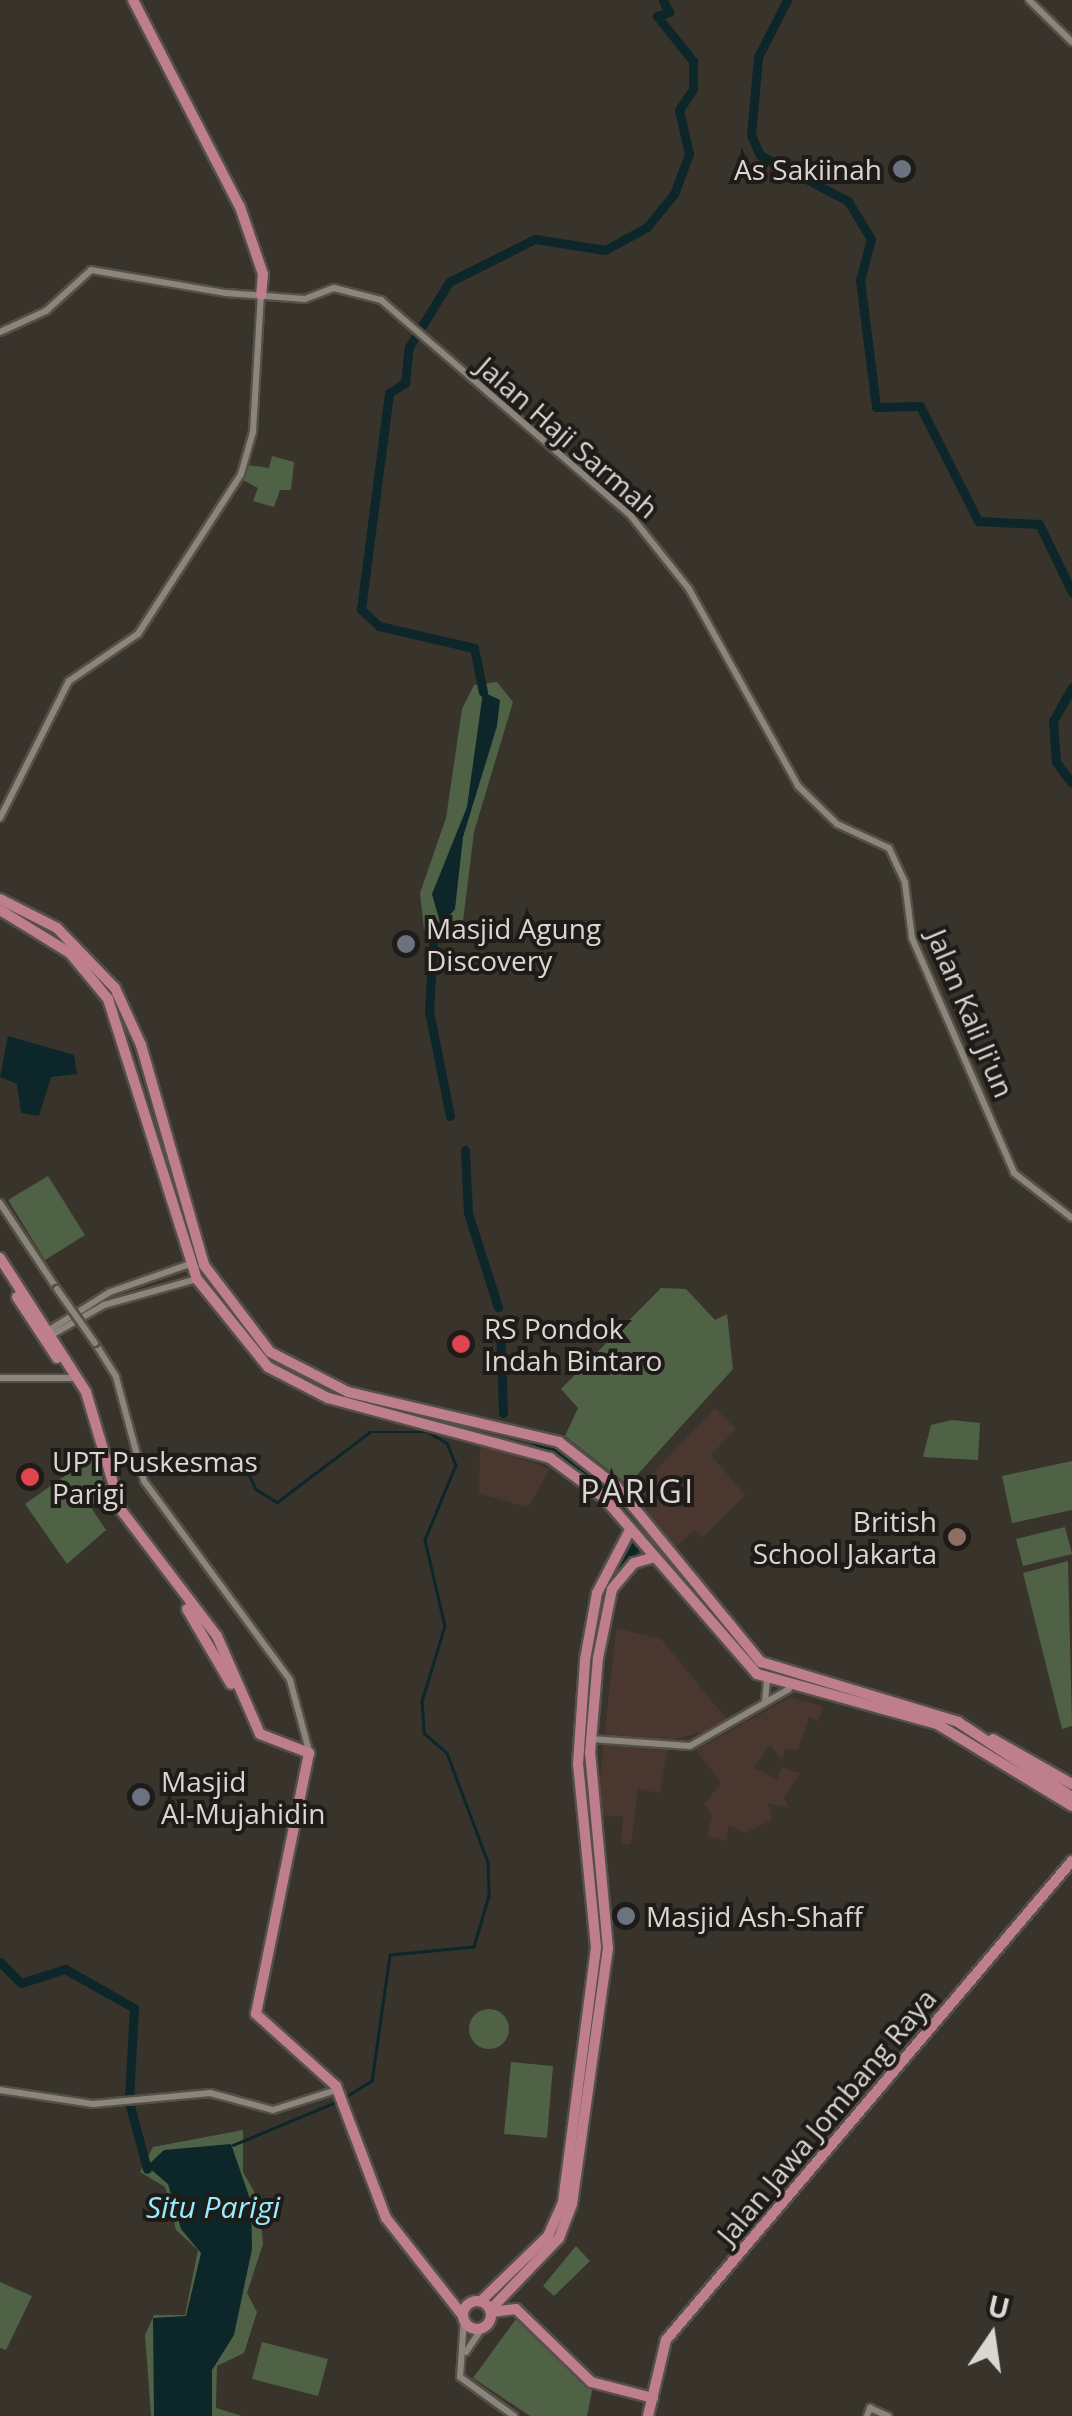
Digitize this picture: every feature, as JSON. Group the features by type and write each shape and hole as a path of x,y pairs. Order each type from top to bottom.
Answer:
{"main road":[{"path":"133,0 240,207 263,274 261,295"},
{"path":"0,899 57,928 115,988 141,1045 210,1276 254,1337 316,1380 517,1426 596,1466 712,1611 778,1672 910,1704 1011,1757 1072,1797"},
{"path":"0,910 70,953 112,1008 196,1280 252,1353 311,1391 513,1442 572,1471 633,1534 711,1630 767,1679 789,1689 908,1714 986,1743 1022,1749 1072,1784"},
{"path":"0,1258 46,1336"},
{"path":"0,1270 74,1378 114,1512 156,1563 239,1692 262,1736 309,1757 254,2008 339,2092 386,2218 452,2298 463,2318 482,2328 486,2302 551,2232 565,2191 596,1947 578,1764 597,1593 629,1558 633,1534"},
{"path":"311,1391 316,1380"},
{"path":"513,1442 517,1426"},
{"path":"629,1558 649,1555"},
{"path":"701,1618 712,1611"},
{"path":"711,1630 721,1621"},
{"path":"463,2318 558,2238 573,2197 608,1949 591,1739 592,1659"},
{"path":"986,1743 1072,1814"},
{"path":"1011,1757 1072,1806"},
{"name":"Jalan Jawa Jombang Raya","path":"648,2416 666,2340 1072,1861"},
{"path":"452,2298 506,2307 591,2382 652,2398"}],"street":[{"path":"1029,0 1072,42"},
{"name":"Jalan Haji Sarmah","path":"0,332 46,311 91,270 261,295 367,292 632,516 689,589 798,786"},
{"path":"0,818 69,680 138,634 242,474 253,432 261,295"},
{"name":"Jalan Kali Ji'un","path":"798,786 838,824 898,861 912,938 1014,1173 1072,1218"},
{"path":"0,1203 116,1377 144,1481 290,1680 309,1757"},
{"path":"46,1336 110,1292 190,1264"},
{"path":"46,1336 104,1305 196,1280"},
{"path":"0,1378 74,1378"},
{"path":"765,1703 767,1679"},
{"path":"591,1739 690,1746 789,1689"},
{"path":"0,2090 130,2102 210,2093 272,2110 339,2092"},
{"path":"463,2318 464,2383 514,2416"},
{"path":"462,2358 482,2328"},
{"path":"869,2414 888,2416"}],"shaded area":[{"path":"715,1408 736,1429 711,1455 745,1495 703,1537 695,1530 672,1550 629,1498"},
{"path":"480,1444 550,1469 528,1507 479,1494"},
{"path":"616,1628 661,1639 731,1724 669,1741 660,1793 638,1789 631,1844 621,1844 623,1816 599,1817"},
{"path":"790,1697 823,1706 818,1721 809,1717 798,1751 785,1748 782,1760 770,1745 754,1768 777,1779 782,1767 800,1773 784,1797 789,1808 768,1803 772,1820 745,1833 729,1825 726,1841 707,1836 712,1815 704,1804 721,1783 696,1750"}],"green space":[{"path":"272,456 294,462 291,490 280,490 274,507 253,501 258,488 241,479 248,465 269,468"},
{"path":"497,682 513,702 474,832 463,921 435,938 424,929 420,893 446,818 462,709 474,685"},
{"path":"48,1176 85,1235 45,1260 8,1200"},
{"path":"661,1288 686,1289 715,1320 727,1314 733,1369 628,1485 565,1436 578,1408 561,1389"},
{"path":"952,1420 980,1423 978,1460 923,1457 931,1425"},
{"path":"96,1454 107,1495 90,1506 106,1530 67,1564 25,1504"},
{"path":"1072,1461 1072,1510 1012,1523 1002,1476"},
{"path":"1065,1527 1072,1554 1023,1566 1016,1539"},
{"path":"1068,1561 1072,1726 1062,1729 1023,1573"},
{"path":"489,2009 503,2015 509,2029 503,2043 489,2049 475,2043 469,2029 475,2015"},
{"path":"511,2062 553,2066 547,2138 504,2134"},
{"name":"Situ Parigi","path":"243,2130 243,2172 259,2200 263,2244 247,2293 257,2312 244,2353 217,2366 216,2408 242,2416 151,2416 145,2335 154,2315 185,2315 198,2250 176,2230 165,2187 140,2172 153,2147"},
{"path":"576,2246 590,2261 554,2296 543,2286"},
{"path":"0,2282 32,2296 6,2350 0,2348"},
{"path":"519,2315 593,2386 587,2416 530,2416 473,2378"},
{"path":"262,2342 328,2359 318,2396 252,2379"}],"water":[{"path":"483,692 500,700 497,726 463,837 455,909 441,926 432,894 467,807"},
{"path":"8,1036 74,1055 77,1074 51,1077 39,1116 21,1113 17,1084 0,1077"},
{"name":"Situ Parigi","path":"231,2144 251,2202 252,2249 234,2335 212,2370 212,2416 154,2416 153,2318 186,2316 201,2253 181,2229 168,2184 147,2166 164,2150"}],"waterway":[{"path":"483,692 474,648 379,626 361,609 389,393 405,383 409,347 449,282 535,239 605,250 647,227 674,194 689,154 679,110 693,89 693,61 657,16 669,12 663,0"},
{"path":"787,0 758,57 751,135 760,155 848,201 871,239 860,280 876,407 920,406 978,521 1039,524 1072,592"},
{"path":"1072,687 1053,721 1056,762 1072,783"},
{"path":"434,924 429,1011 450,1116"},
{"path":"465,1150 468,1213 498,1307"},
{"path":"500,1323 503,1413"},
{"path":"241,1457 256,1489 277,1502 370,1432 428,1432 447,1443 456,1465 425,1540 445,1626 422,1701 424,1733 447,1753 488,1862 489,1896 474,1947 390,1955 372,2081 343,2099"},
{"path":"535,1440 597,1478 642,1535 617,1578"},
{"path":"595,1654 585,1745 598,1878"},
{"path":"0,1962 21,1983 65,1969 134,2008 129,2098"},
{"path":"233,2145 336,2102"},
{"path":"130,2106 147,2169"}],"place":[{"name":"As Sakiinah","path":"902,169"},
{"name":"Masjid Agung Discovery","path":"406,944"},
{"name":"RS Pondok Indah Bintaro","path":"461,1344"},
{"name":"UPT Puskesmas Parigi","path":"30,1477"},
{"name":"British School Jakarta","path":"957,1537"},
{"name":"Masjid Al-Mujahidin","path":"141,1797"},
{"name":"Masjid Ash-Shaff","path":"626,1916"}],"district":[{"name":"PARIGI","path":"638,1491"}]}
